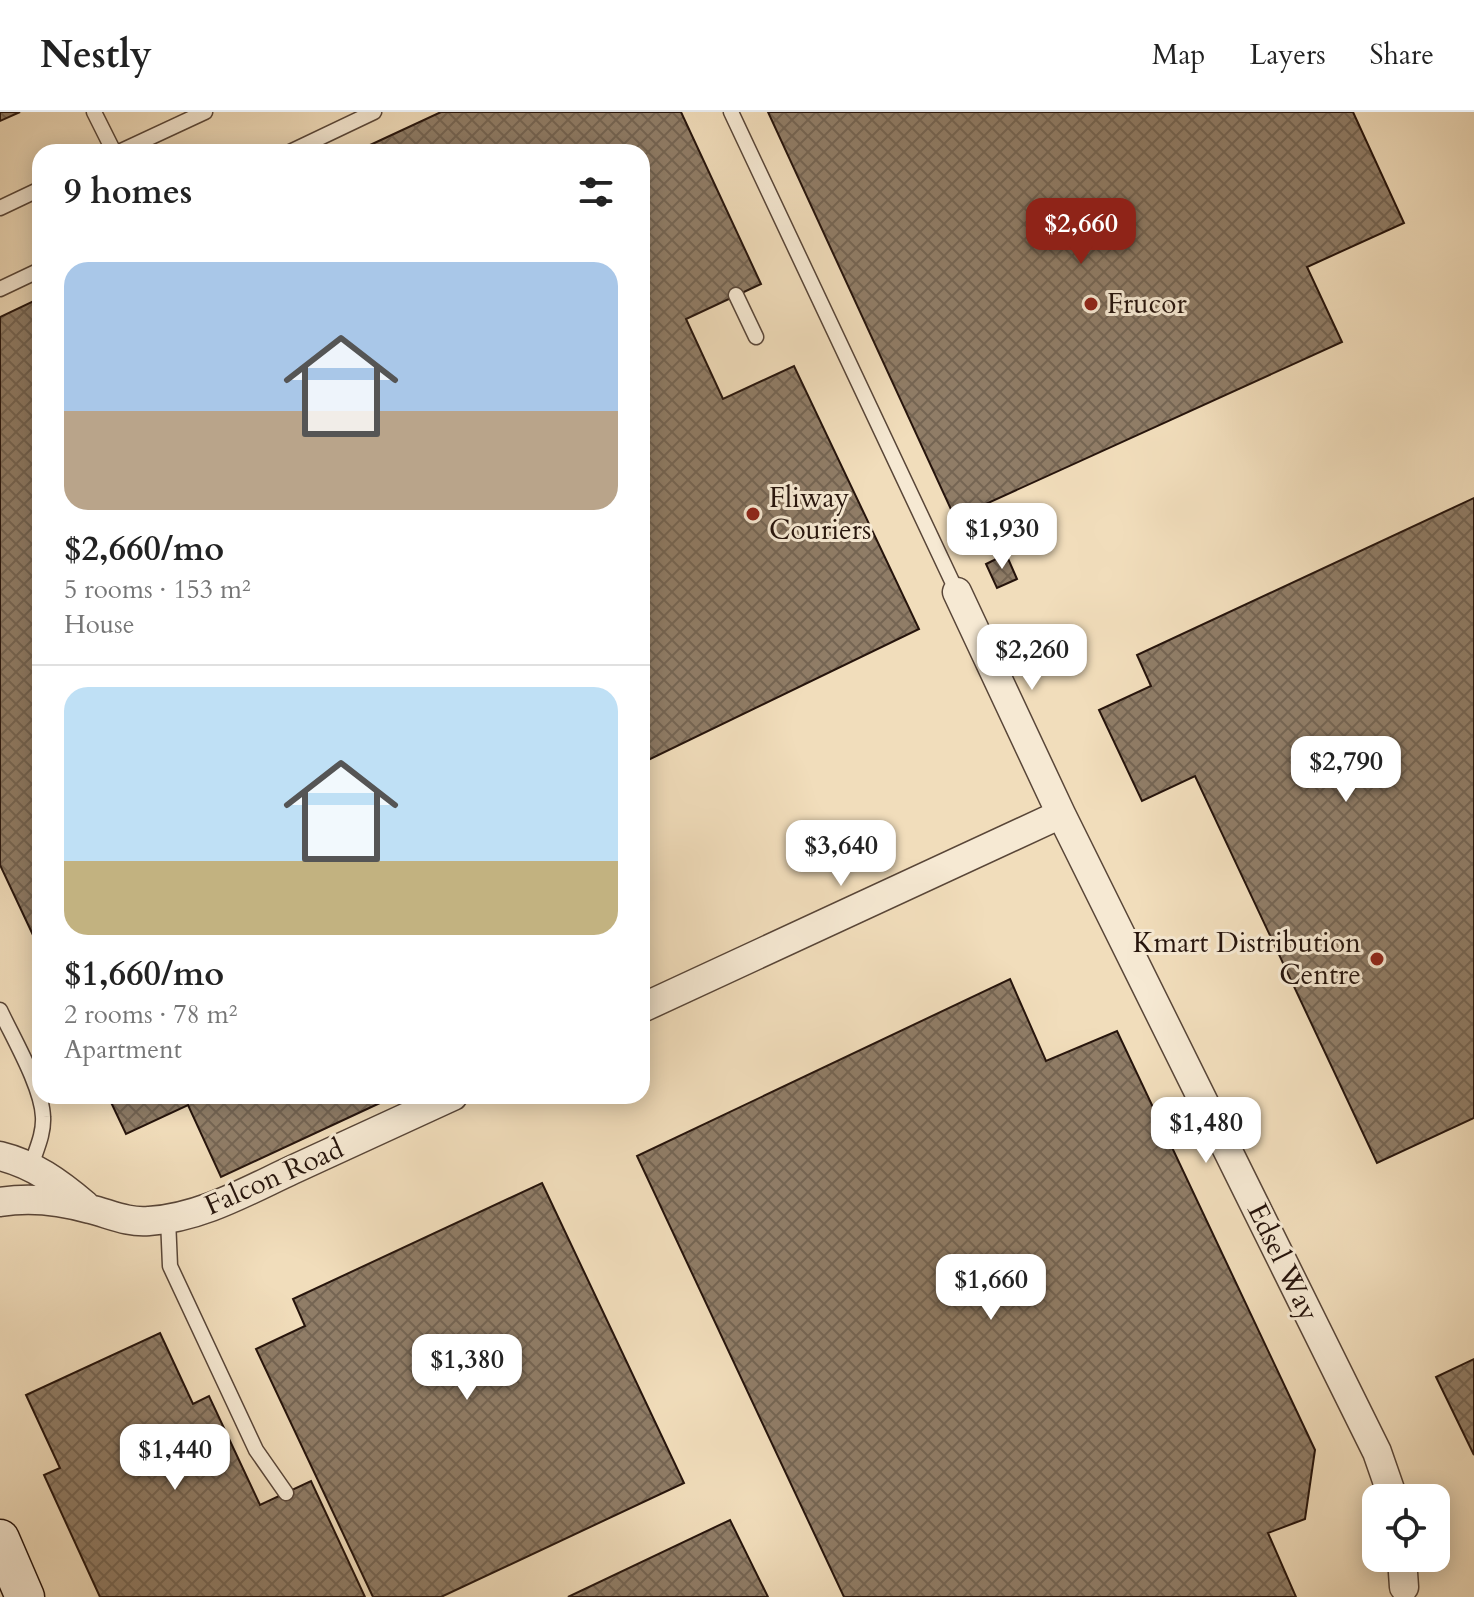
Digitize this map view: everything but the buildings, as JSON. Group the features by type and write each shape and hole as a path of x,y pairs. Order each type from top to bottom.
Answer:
{"main road":[{"path":"0,1539 25,1597"}],"street":[{"name":"Edsel Way","path":"957,592 1061,814 1377,1452 1388,1484"},
{"path":"650,1004 1061,814"},
{"name":"Falcon Road","path":"0,1202 15,1199 40,1201 88,1208 126,1220 168,1219 229,1200 436,1104"},
{"name":"Falcon Road","path":"0,1156 31,1166 62,1185 88,1208"},
{"path":"1403,1572 1404,1587"}],"lane":[{"path":"94,112 112,144"},
{"path":"134,144 205,112"},
{"path":"307,144 374,112"},
{"path":"731,112 957,592"},
{"path":"0,208 32,193"},
{"path":"0,289 32,274"},
{"path":"736,295 756,337"},
{"path":"0,1010 32,1080"},
{"path":"31,1166 42,1135 41,1104"},
{"path":"168,1219 170,1266 256,1450 286,1493"}],"place":[{"name":"Frucor","path":"1091,304"},
{"name":"Fliway Couriers","path":"753,514"},
{"name":"Kmart Distribution Centre","path":"1377,959"}]}
